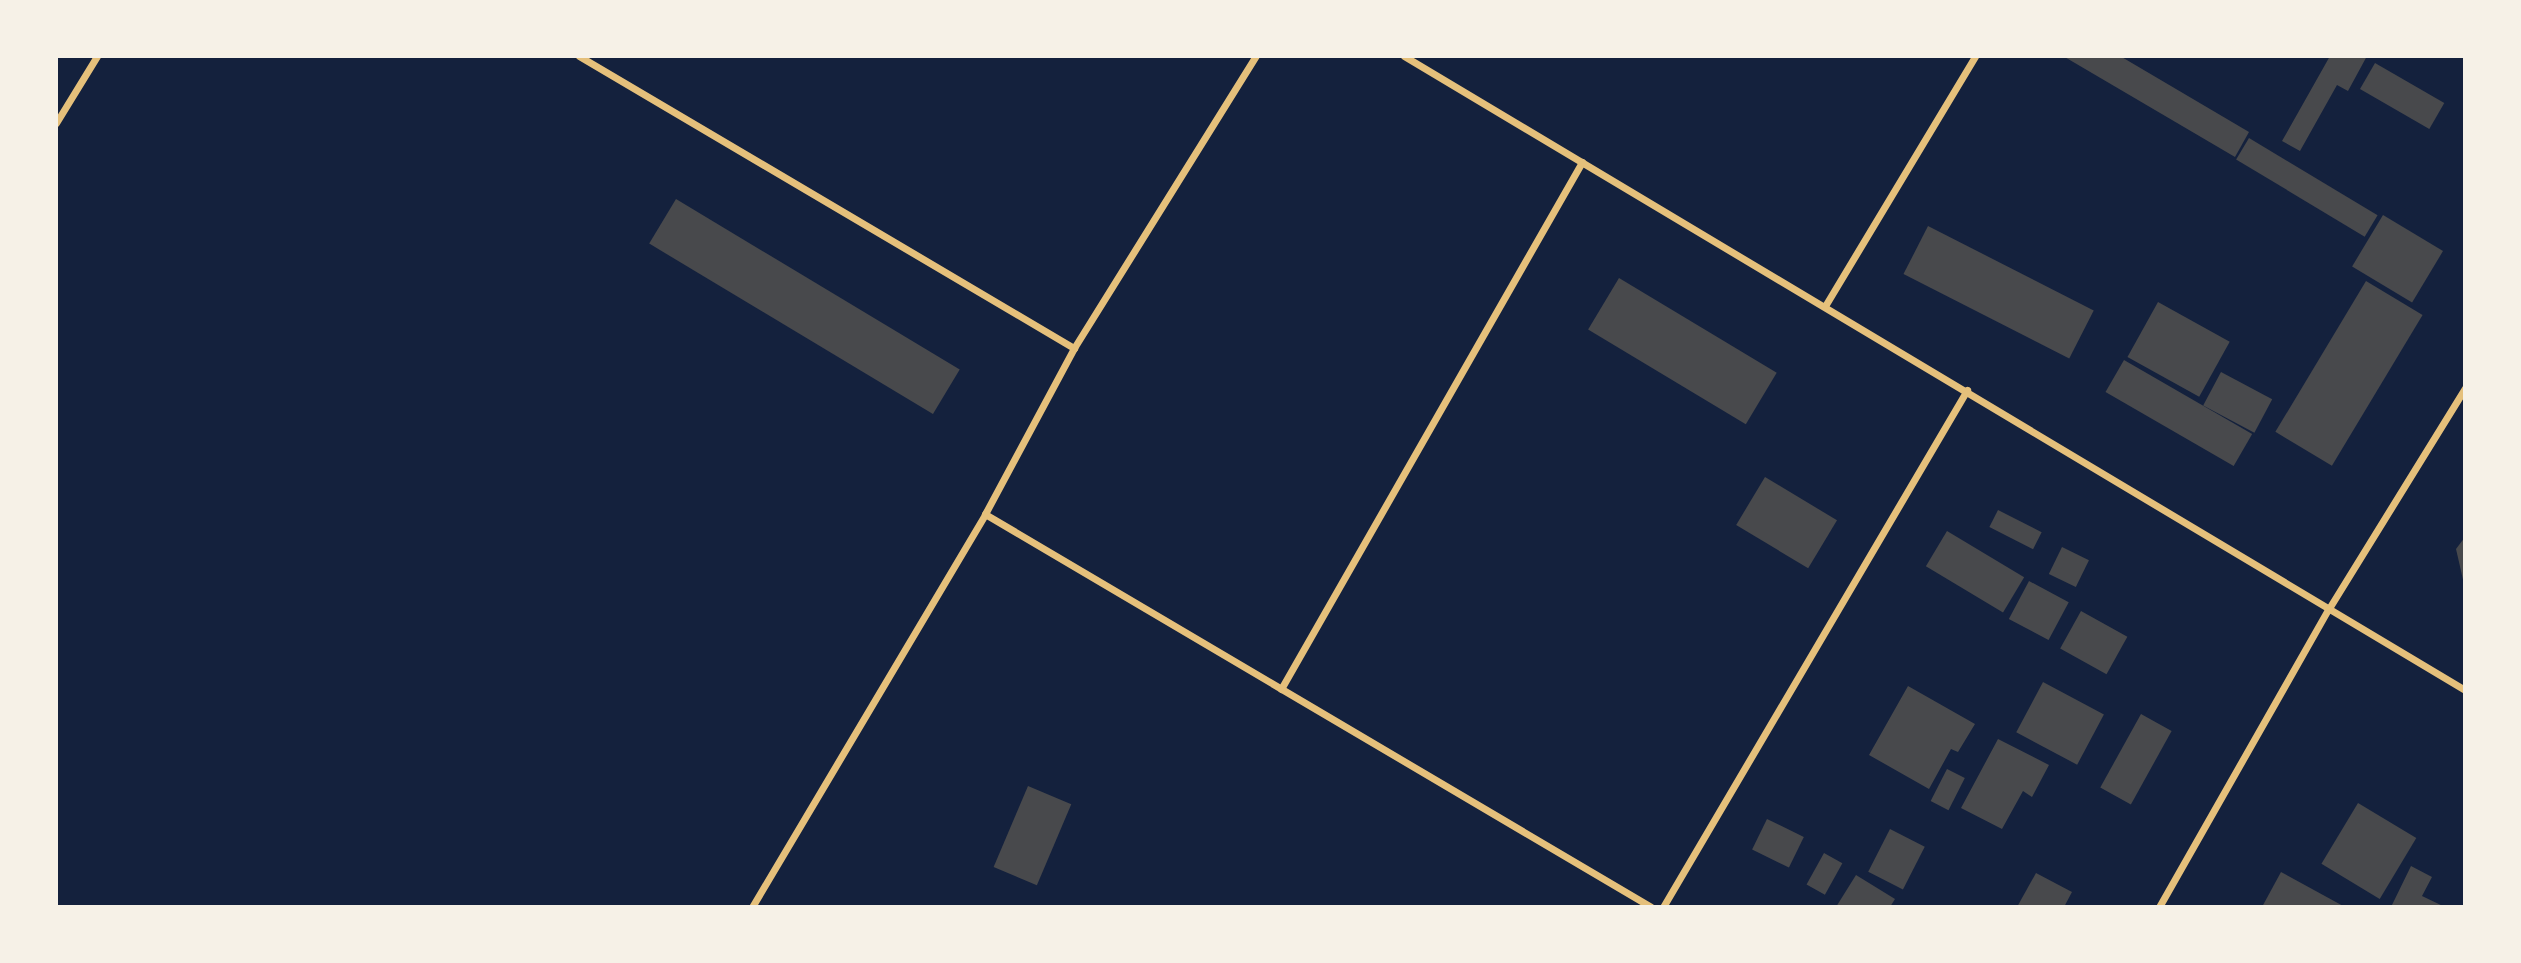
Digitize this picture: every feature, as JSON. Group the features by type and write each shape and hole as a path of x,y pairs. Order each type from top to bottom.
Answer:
{"street":[{"path":"56,123 97,56"},
{"path":"579,56 1074,348"},
{"path":"752,907 985,514 1074,348 1256,56"},
{"path":"1404,56 2465,690"},
{"path":"1825,306 1975,56"},
{"path":"1281,689 1582,162"},
{"path":"2159,907 2328,610 2465,388"},
{"path":"1663,907 1967,390"},
{"path":"985,514 1651,907"}],"building":[{"path":"2063,56 2120,56 2249,132 2235,157"},
{"path":"2330,56 2367,56 2348,91 2337,85 2300,151 2282,141"},
{"path":"2375,63 2444,103 2429,129 2360,89"},
{"path":"2249,138 2378,215 2365,237 2236,159"},
{"path":"676,199 960,369 933,414 649,244"},
{"path":"2383,215 2443,251 2412,302 2352,266"},
{"path":"1928,226 2094,310 2069,359 1903,274"},
{"path":"1619,278 1777,373 1746,424 1588,329"},
{"path":"2366,281 2423,315 2332,466 2275,432"},
{"path":"2158,302 2230,342 2199,397 2127,357"},
{"path":"2124,360 2252,434 2234,466 2106,392"},
{"path":"2221,372 2272,399 2254,433 2203,406"},
{"path":"1765,477 1837,520 1808,568 1736,525"},
{"path":"1998,510 2042,532 2033,549 1989,527"},
{"path":"1947,531 2024,577 2003,612 1926,566"},
{"path":"2465,537 2465,584 2464,584 2456,549"},
{"path":"2062,547 2089,560 2076,587 2049,574"},
{"path":"2029,581 2069,602 2049,640 2009,619"},
{"path":"2081,611 2127,637 2107,674 2060,649"},
{"path":"2043,682 2104,714 2077,765 2016,732"},
{"path":"1908,686 1975,724 1958,752 1951,749 1929,789 1869,755"},
{"path":"2141,714 2172,731 2131,804 2100,787"},
{"path":"1998,739 2049,765 2032,797 2023,791 2002,829 1961,808"},
{"path":"1947,769 1965,778 1948,810 1931,801"},
{"path":"1028,786 1071,804 1037,885 994,867"},
{"path":"2358,803 2416,838 2380,899 2321,864"},
{"path":"1767,819 1804,837 1789,868 1752,850"},
{"path":"1890,829 1925,847 1903,889 1868,872"},
{"path":"1824,853 1842,863 1825,895 1807,884"},
{"path":"2411,866 2432,877 2422,896 2445,907 2391,907"},
{"path":"2281,872 2345,907 2262,907"},
{"path":"2036,873 2072,892 2064,907 2017,907"},
{"path":"1856,875 1895,899 1890,907 1836,907"}]}
